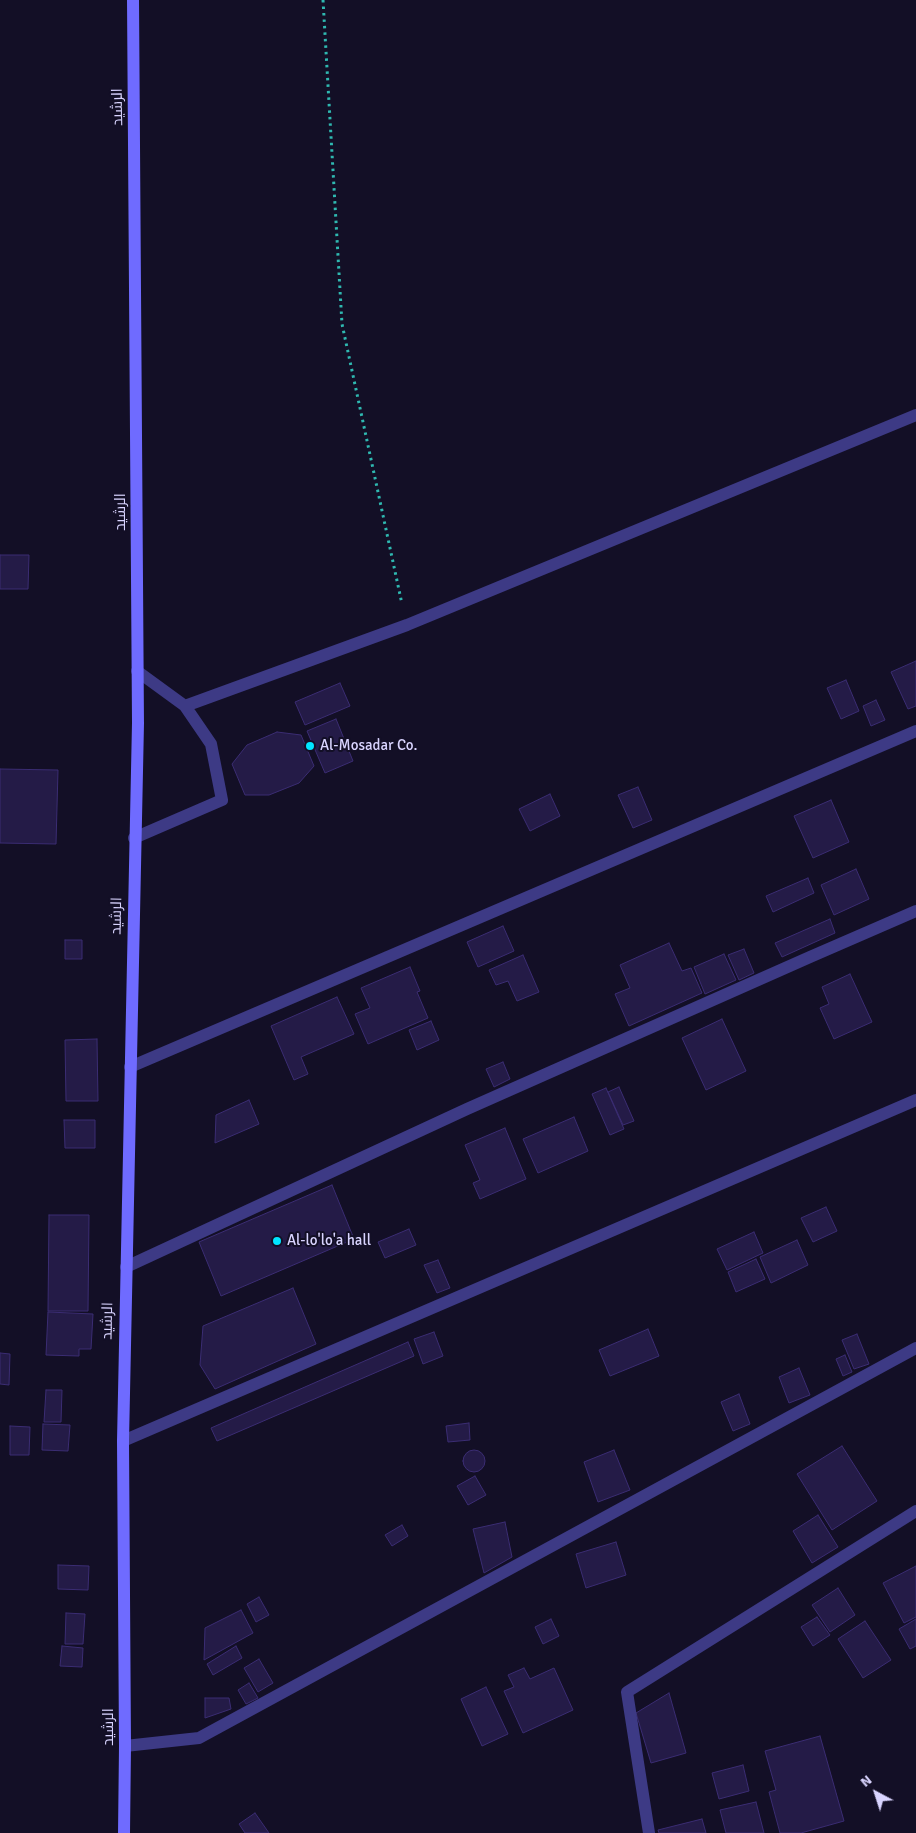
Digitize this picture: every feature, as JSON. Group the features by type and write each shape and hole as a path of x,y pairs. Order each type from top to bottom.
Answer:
{"main road":[{"name":"الرشيد","path":"124,1833 123,1440 134,838 138,723 136,191 133,0"}],"street":[{"path":"185,706 407,625 916,416"},
{"path":"134,838 222,800 212,744 185,706 137,672"},
{"path":"130,1067 916,730"},
{"path":"126,1267 468,1109 916,911"},
{"path":"123,1440 916,1100"},
{"path":"125,1746 199,1738 916,1348"},
{"path":"648,1833 627,1692 916,1510"}],"path":[{"path":"323,0 342,324 407,625"}],"building":[{"path":"0,555 29,555 28,589 0,589"},
{"path":"916,661 916,706 908,709 891,672"},
{"path":"846,680 859,711 841,719 827,688"},
{"path":"340,683 350,706 305,725 295,702"},
{"path":"876,700 885,720 871,726 863,706"},
{"path":"336,719 353,761 325,773 307,731"},
{"path":"277,732 301,735 314,766 299,783 269,795 245,795 232,764 247,745"},
{"path":"0,769 58,770 56,844 0,843"},
{"path":"638,787 652,820 633,828 618,795"},
{"path":"550,794 560,816 530,831 519,809"},
{"path":"831,800 849,842 813,858 794,816"},
{"path":"856,869 869,899 834,915 821,885"},
{"path":"808,878 814,893 773,912 766,896"},
{"path":"830,919 835,933 782,957 775,943"},
{"path":"503,926 514,951 478,967 467,942"},
{"path":"65,940 82,940 82,959 65,959"},
{"path":"669,943 682,971 691,968 702,993 629,1026 615,994 630,988 620,965"},
{"path":"744,949 754,973 739,980 728,955"},
{"path":"724,954 736,980 705,994 694,967"},
{"path":"523,955 539,992 517,1001 508,981 496,985 489,970"},
{"path":"410,967 420,991 417,992 428,1018 368,1044 355,1014 370,1008 361,988"},
{"path":"850,974 872,1022 834,1039 820,1008 829,1004 822,987"},
{"path":"337,997 354,1034 301,1057 308,1074 294,1080 271,1026"},
{"path":"722,1019 746,1071 706,1090 682,1038"},
{"path":"431,1021 439,1040 417,1050 409,1030"},
{"path":"97,1039 98,1101 66,1101 65,1040"},
{"path":"503,1062 510,1079 494,1087 486,1069"},
{"path":"619,1087 634,1121 623,1125 608,1092"},
{"path":"606,1088 624,1129 610,1135 592,1094"},
{"path":"249,1100 259,1124 215,1143 216,1115"},
{"path":"574,1117 588,1151 538,1173 523,1139"},
{"path":"64,1120 95,1120 95,1148 65,1148"},
{"path":"505,1128 526,1179 480,1199 473,1183 480,1180 465,1145"},
{"name":"Al-lo'lo'a hall","path":"332,1185 354,1239 221,1296 199,1242"},
{"path":"826,1207 837,1231 813,1242 801,1218"},
{"path":"49,1215 89,1215 88,1311 48,1311"},
{"path":"409,1229 416,1245 385,1258 378,1242"},
{"path":"754,1232 763,1253 727,1270 717,1249"},
{"path":"797,1240 808,1265 771,1283 760,1257"},
{"path":"756,1259 765,1279 736,1292 728,1272"},
{"path":"438,1260 450,1288 437,1293 424,1265"},
{"path":"293,1288 316,1344 215,1389 200,1365 203,1326"},
{"path":"48,1312 93,1314 91,1349 79,1349 79,1356 46,1355"},
{"path":"648,1329 659,1356 610,1376 599,1350"},
{"path":"434,1332 443,1356 423,1364 414,1339"},
{"path":"857,1334 869,1364 854,1369 842,1340"},
{"path":"408,1342 414,1356 217,1441 211,1428"},
{"path":"0,1353 10,1354 9,1385 0,1384"},
{"path":"845,1355 852,1372 843,1376 836,1359"},
{"path":"799,1368 810,1395 789,1403 779,1377"},
{"path":"46,1390 62,1390 61,1422 44,1422"},
{"path":"739,1394 750,1424 733,1431 721,1402"},
{"path":"469,1423 470,1440 448,1442 446,1426"},
{"path":"43,1424 70,1425 68,1451 42,1450"},
{"path":"10,1426 30,1427 29,1455 10,1455"},
{"path":"842,1446 877,1501 832,1530 797,1474"},
{"path":"470,1450 478,1450 485,1457 485,1465 478,1472 470,1472 463,1465 463,1457"},
{"path":"614,1450 630,1490 598,1502 584,1462"},
{"path":"475,1476 486,1495 468,1505 457,1486"},
{"path":"818,1515 838,1547 812,1563 793,1531"},
{"path":"505,1522 512,1557 484,1573 473,1529"},
{"path":"402,1525 408,1536 392,1546 385,1535"},
{"path":"616,1542 626,1575 586,1588 576,1554"},
{"path":"58,1565 89,1566 88,1590 58,1589"},
{"path":"916,1566 916,1617 904,1623 883,1583"},
{"path":"838,1588 855,1615 830,1632 812,1605"},
{"path":"259,1597 269,1615 256,1622 247,1604"},
{"path":"241,1610 253,1633 204,1660 205,1628"},
{"path":"66,1613 85,1614 83,1644 65,1644"},
{"path":"817,1617 830,1635 813,1646 801,1627"},
{"path":"551,1619 559,1636 543,1644 535,1627"},
{"path":"916,1619 916,1646 910,1649 899,1629"},
{"path":"865,1621 891,1660 863,1678 838,1639"},
{"path":"62,1646 83,1648 82,1667 60,1666"},
{"path":"236,1646 242,1658 213,1675 207,1664"},
{"path":"259,1659 273,1683 258,1692 244,1668"},
{"path":"524,1668 530,1679 554,1668 573,1710 523,1733 504,1691 514,1687 508,1675"},
{"path":"249,1683 258,1698 246,1704 238,1690"},
{"path":"486,1687 508,1734 482,1746 461,1699"},
{"path":"669,1693 686,1753 651,1763 636,1713"},
{"path":"205,1698 229,1698 231,1709 205,1718"},
{"path":"820,1736 844,1821 801,1833 780,1833 769,1792 776,1790 765,1751"},
{"path":"743,1765 749,1791 719,1799 712,1773"},
{"path":"756,1802 764,1833 726,1833 720,1810"},
{"path":"255,1813 269,1833 245,1833 239,1824"},
{"path":"702,1819 706,1833 659,1833 658,1830"}],"place":[{"name":"Al-Mosadar Co.","path":"310,746"},
{"name":"Al-lo'lo'a hall","path":"277,1241"}]}
